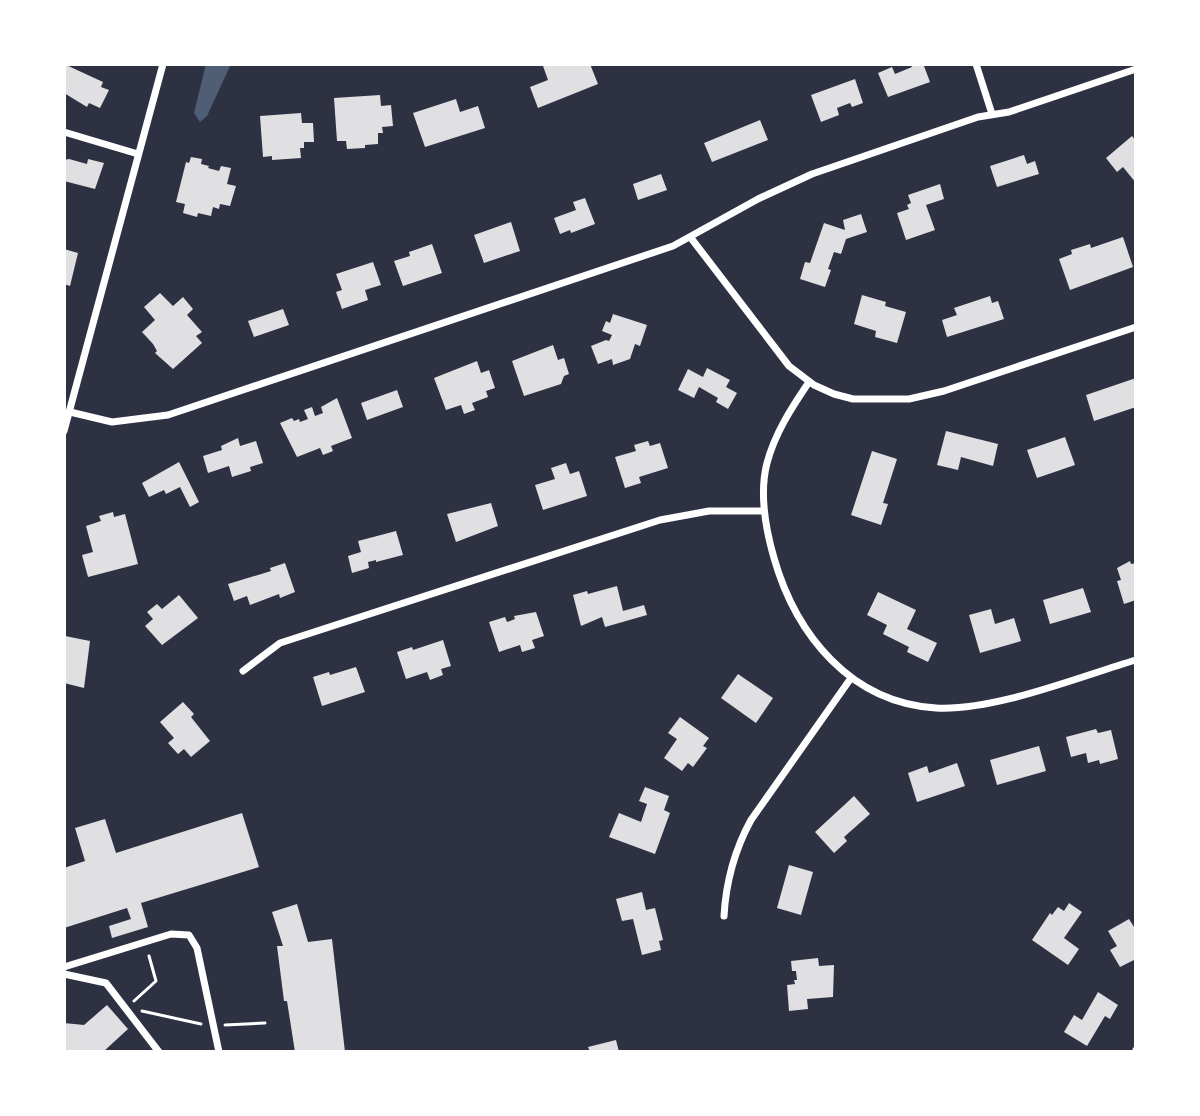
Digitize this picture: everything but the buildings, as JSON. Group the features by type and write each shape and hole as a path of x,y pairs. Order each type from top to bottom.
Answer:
{"street":[{"path":"64,431 163,64"},
{"path":"976,64 992,114"},
{"path":"70,412 112,422 168,415 563,284 691,238 758,199 812,174 1136,69"},
{"path":"64,132 138,154"},
{"path":"691,238 789,366 809,382 853,399 909,399 944,391 1136,327"},
{"path":"809,382 784,419 768,461 764,511 775,563 791,604 822,652 851,678 884,696 907,703 934,708 963,708 990,704 1136,660"},
{"path":"243,671 280,643 660,520 709,511 764,511"},
{"path":"724,916 725,890 731,864 751,820 851,678"},
{"path":"64,967 171,934 189,935 197,948 219,1052"},
{"path":"64,974 106,983 159,1052"}],"path":[{"path":"131,1003 156,981 149,956"},
{"path":"137,1010 214,1026 265,1023"}],"water":[{"path":"206,64 231,64 207,116 200,122 194,113"}]}
